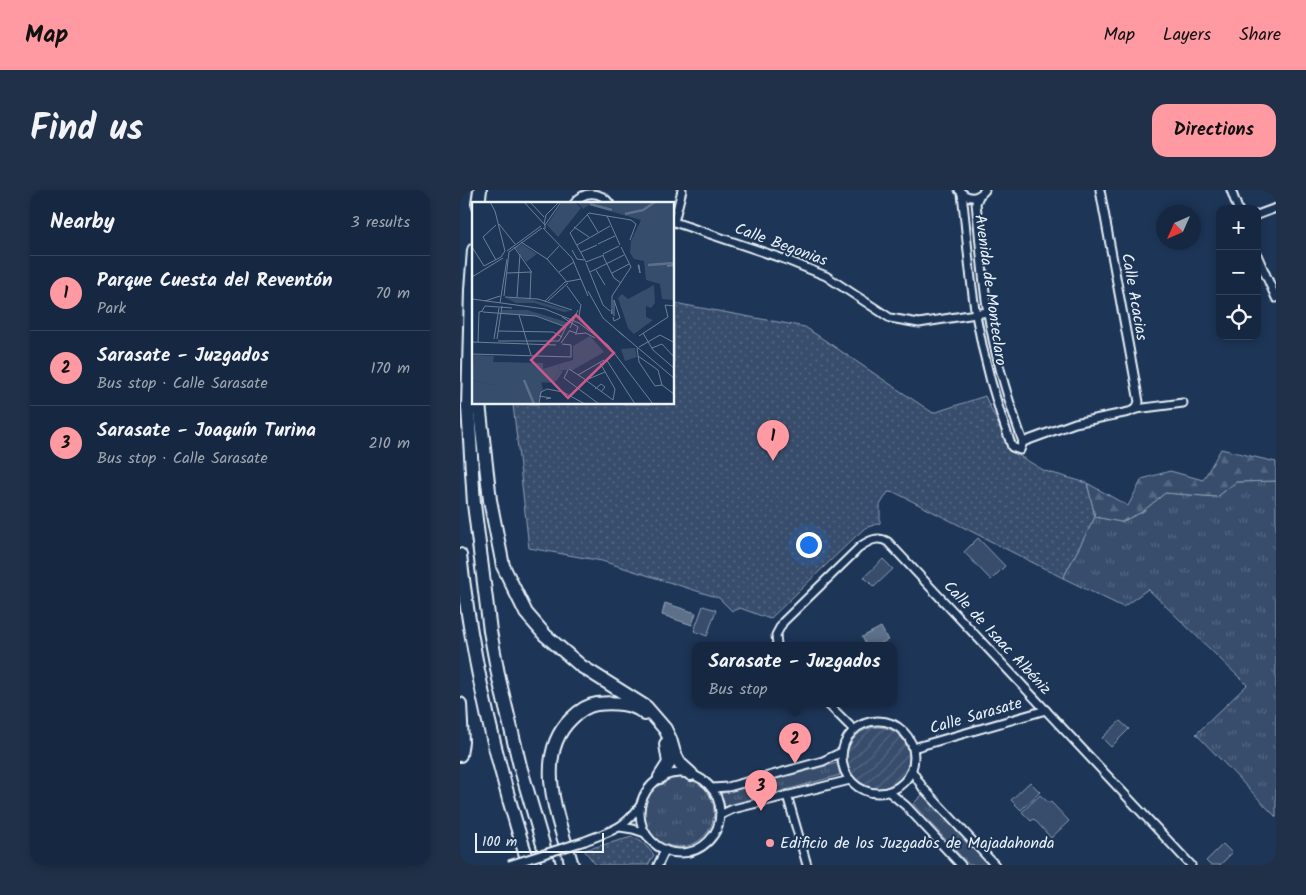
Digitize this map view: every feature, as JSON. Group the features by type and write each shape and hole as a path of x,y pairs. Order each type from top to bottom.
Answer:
{"highway":[{"path":"472,277 468,407 474,504 487,611 499,679 517,757 549,865"},
{"path":"471,290 472,299"},
{"path":"479,405 490,500 503,566 526,613 545,635 581,666 646,707 665,729 680,764 691,774"},
{"path":"460,554 480,682 500,768 529,865"},
{"path":"572,865 555,806 550,774 554,746 562,727 576,714 593,705 609,703 642,711 661,732 666,742 668,763 660,777"},
{"path":"460,704 462,742 460,755"}],"street":[{"path":"675,218 682,190"},
{"path":"960,192 970,197 979,196 985,190"},
{"name":"Calle Acacias","path":"1100,190 1139,396 1136,409"},
{"path":"1231,190 1237,205"},
{"path":"576,202 588,192 601,195 608,202"},
{"name":"Avenida de Monteclaro","path":"960,192 976,314 989,376 998,410 1012,447 1020,450 1023,442 1000,370 988,312 976,203 979,196"},
{"path":"1261,214 1276,208"},
{"name":"Calle Begonias","path":"675,222 784,259 826,276 890,318 919,322 988,312"},
{"path":"1261,264 1276,298"},
{"path":"1023,442 1075,423 1136,409 1183,403"},
{"name":"Calle de Isaac Albéniz","path":"776,642 776,635 784,622 861,546 876,538 883,539 888,542 1191,865"},
{"path":"832,707 854,730"},
{"name":"Calle Sarasate","path":"913,748 1046,710"},
{"path":"870,722 888,722 899,728 908,737 913,748 914,760 912,771 906,780 889,792 878,794 858,787 850,780 842,762 842,752 846,740 854,730 870,722"},
{"path":"712,788 736,785 823,761 842,752"},
{"path":"912,771 923,788 995,865"},
{"path":"509,865 620,828 640,806 647,789 660,777 676,772 691,774 703,780 712,788 718,801 720,815 717,827 710,839 701,847 688,852 677,853 657,846 645,833 641,825 640,806"},
{"path":"720,815 733,809 850,780"},
{"path":"889,792 906,806 961,865"},
{"path":"787,795 807,865"},
{"path":"620,828 634,829 645,833"},
{"path":"658,865 665,850"}],"green space":[{"path":"675,303 805,327 933,413 985,396 1011,451 1045,471 1087,483 1095,517 1063,578 896,493 888,492 880,505 880,523 865,528 770,619 740,608 732,611 719,598 602,561 529,548 513,405 675,405"},
{"path":"1221,449 1276,462 1276,481 1236,482 1217,497 1165,493 1142,512 1121,522 1095,517 1087,483 1128,506 1142,479 1170,471 1203,480"},
{"path":"1276,481 1276,817 1196,734 1247,685 1148,589 1123,607 1063,578 1095,517 1121,522 1142,512 1165,493 1217,497 1236,482"},
{"path":"978,538 1005,566 991,580 964,552"},
{"path":"883,559 893,569 874,587 864,577"},
{"path":"703,606 716,610 707,636 694,631"},
{"path":"1120,721 1129,729 1111,747 1102,738"},
{"path":"872,727 884,727 900,736 907,746 909,758 907,770 900,780 884,789 872,789 861,784 852,775 847,764 847,752 852,741 861,732"},
{"path":"837,763 840,775 724,807 720,794"},
{"path":"679,777 692,780 704,787 711,799 714,812 711,825 704,837 692,844 679,847 666,844 654,837 647,825 644,812 647,799 654,787 666,780"},
{"path":"1030,782 1040,792 1021,810 1011,800"},
{"path":"923,794 989,865 969,865 913,804"},
{"path":"1040,795 1049,803 1051,802 1069,821 1051,838 1034,819 1031,821 1022,812"},
{"path":"632,837 644,844 654,855 648,865 596,865 584,850"},
{"path":"1223,844 1232,853 1220,865 1210,865 1206,861"}],"shaded area":[{"path":"665,603 696,613 692,625 662,615"},
{"path":"881,627 888,640 884,642 864,642 862,637"}],"place":[{"name":"Parque Cuesta del Reventón","path":"773,461"},
{"name":"Sarasate - Juzgados","path":"795,764"},
{"name":"Sarasate - Joaquín Turina","path":"761,811"},
{"name":"Edificio de los Juzgados de Majadahonda","path":"770,843"}]}
